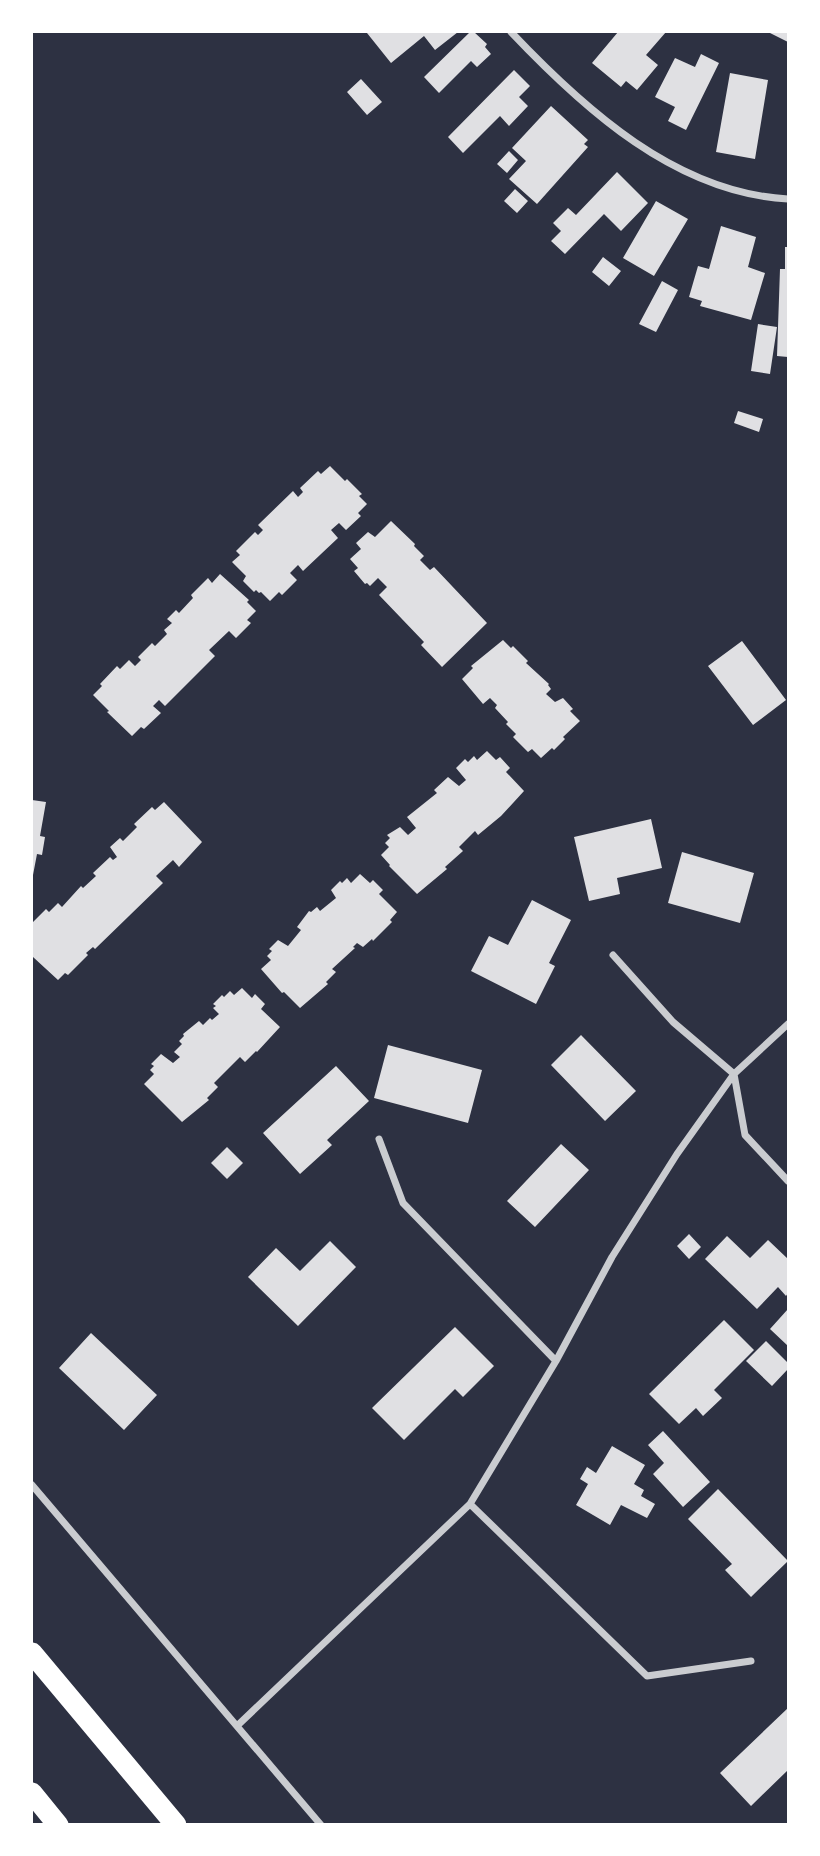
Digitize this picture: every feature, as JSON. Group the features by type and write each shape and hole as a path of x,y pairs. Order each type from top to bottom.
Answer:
{"highway":[{"path":"32,1653 176,1825"},
{"path":"32,1793 58,1825"}],"street":[{"path":"511,32 550,73 661,161 716,184 769,198 789,200"},
{"path":"613,955 673,1022 734,1074 745,1135 789,1181"},
{"path":"238,1725 470,1504 556,1361 612,1257 677,1154 734,1074 789,1024"},
{"path":"379,1139 402,1203 556,1361"},
{"path":"32,1485 321,1825"},
{"path":"470,1504 647,1676 751,1661"}],"building":[{"path":"458,32 435,50 424,36 391,63 367,33"},
{"path":"470,32 474,32 487,44 485,47 491,54 477,67 471,61 439,93 424,77"},
{"path":"618,32 666,32 646,55 658,65 637,90 626,81 621,87 592,63"},
{"path":"768,32 788,32 788,42"},
{"path":"701,54 719,63 686,130 668,121 675,107 655,97 675,58 695,67"},
{"path":"514,70 530,86 519,97 528,106 509,126 500,116 463,153 448,137"},
{"path":"730,73 768,80 755,159 716,152"},
{"path":"361,79 382,102 367,115 347,92"},
{"path":"551,106 588,140 584,144 588,147 537,204 509,179 526,161 512,148"},
{"path":"509,151 518,160 507,173 497,164"},
{"path":"617,172 648,203 621,231 604,214 565,254 551,241 561,231 553,223 568,208 576,215"},
{"path":"515,189 528,201 517,213 504,201"},
{"path":"656,201 688,219 654,276 623,258"},
{"path":"721,226 756,237 748,267 765,273 751,320 700,306 702,301 689,297 698,266 709,269"},
{"path":"785,247 788,247 788,357 777,356 780,269 785,269"},
{"path":"603,257 621,271 609,286 592,272"},
{"path":"662,281 678,290 656,332 639,324"},
{"path":"758,324 777,327 770,374 751,371"},
{"path":"738,411 763,419 759,432 734,423"},
{"path":"330,466 362,494 359,496 367,504 358,513 361,516 346,530 339,523 331,530 338,538 303,571 298,565 290,573 297,580 282,595 279,592 270,601 261,592 254,592 243,581 246,576 232,562 240,555 236,551 255,532 258,535 263,530 258,525 293,491 298,497 303,492 300,488 318,471 321,474"},
{"path":"391,521 424,556 420,560 430,570 434,567 487,623 442,667 421,645 424,642 379,595 387,587 378,578 370,586 365,584 354,571 358,568 350,559 361,549 356,543 368,532 375,537"},
{"path":"220,574 249,600 247,602 256,611 247,620 251,623 236,638 229,631 209,650 215,656 165,706 159,700 153,706 161,713 132,736 93,695 117,666 120,669 129,660 135,666 141,660 138,657 152,643 155,646 167,634 164,630 172,623 167,619 176,610 179,613 193,598 191,595 208,578 212,583"},
{"path":"503,640 511,648 513,646 528,661 526,663 549,684 551,689 546,694 555,702 563,698 580,721 554,750 552,748 541,758 532,749 528,752 513,737 516,734 506,724 508,722 490,698 483,704 462,679 473,668 471,666"},
{"path":"742,641 786,700 753,725 708,666"},
{"path":"487,751 496,760 500,757 510,768 506,772 524,791 501,816 478,835 475,831 459,847 463,851 445,867 447,869 417,894 381,855 389,847 385,843 390,838 387,835 400,827 408,835 416,828 407,817 437,793 434,790 448,777 459,786 466,780 456,768 465,759 468,762 474,756 477,760"},
{"path":"32,800 46,802 40,836 45,837 42,855 37,854 33,875"},
{"path":"164,802 202,842 179,867 173,860 156,876 163,883 95,949 93,947 86,953 88,955 68,975 65,973 58,980 33,957 32,923 46,909 49,912 58,903 62,907 81,886 83,888 96,876 93,873 110,857 113,860 117,857 110,847 120,838 123,841 137,827 134,824 152,807 155,810"},
{"path":"651,819 662,868 617,878 620,894 589,901 574,837"},
{"path":"682,852 754,873 740,923 668,903"},
{"path":"360,874 370,883 373,880 383,890 379,894 397,912 390,920 392,922 373,941 372,939 363,947 357,943 332,969 336,972 326,982 328,984 300,1008 282,993 261,969 271,960 267,956 272,951 269,949 278,940 288,946 301,930 297,927 309,911 317,907 320,911 336,898 331,890 340,881 342,883 347,878 351,883"},
{"path":"532,900 571,920 549,963 555,966 536,1004 471,971 489,936 508,945"},
{"path":"242,988 252,998 255,994 265,1004 261,1009 280,1027 245,1062 240,1057 214,1083 218,1087 207,1098 209,1100 182,1122 144,1084 154,1074 150,1070 154,1066 151,1064 161,1054 173,1063 180,1057 174,1052 182,1044 179,1041 183,1034 199,1021 203,1025 210,1018 212,1020 219,1014 213,1004 222,995 224,997 230,991 234,995"},
{"path":"581,1035 636,1091 605,1121 551,1065"},
{"path":"388,1045 482,1070 468,1123 374,1098"},
{"path":"336,1066 369,1101 327,1140 332,1145 300,1174 263,1133"},
{"path":"561,1144 589,1170 535,1227 507,1201"},
{"path":"227,1147 243,1163 227,1179 211,1163"},
{"path":"689,1234 701,1247 689,1259 677,1246"},
{"path":"727,1236 750,1258 768,1240 788,1259 786,1296 778,1287 757,1309 705,1259"},
{"path":"330,1241 356,1267 298,1326 248,1277 276,1248 300,1271"},
{"path":"788,1309 788,1346 770,1329"},
{"path":"724,1320 754,1350 714,1390 722,1398 703,1416 696,1408 679,1424 649,1394"},
{"path":"455,1327 494,1366 463,1397 455,1389 404,1440 372,1408"},
{"path":"91,1333 157,1395 124,1430 59,1368"},
{"path":"766,1341 788,1363 788,1369 772,1386 746,1361"},
{"path":"663,1431 710,1482 683,1507 653,1474 664,1463 648,1445"},
{"path":"612,1446 645,1465 634,1484 644,1490 641,1496 655,1504 647,1518 621,1505 610,1525 576,1505 588,1484 580,1479 587,1467 596,1473"},
{"path":"718,1489 788,1561 751,1597 725,1570 732,1564 688,1519"},
{"path":"788,1708 788,1770 751,1806 720,1773"}]}
